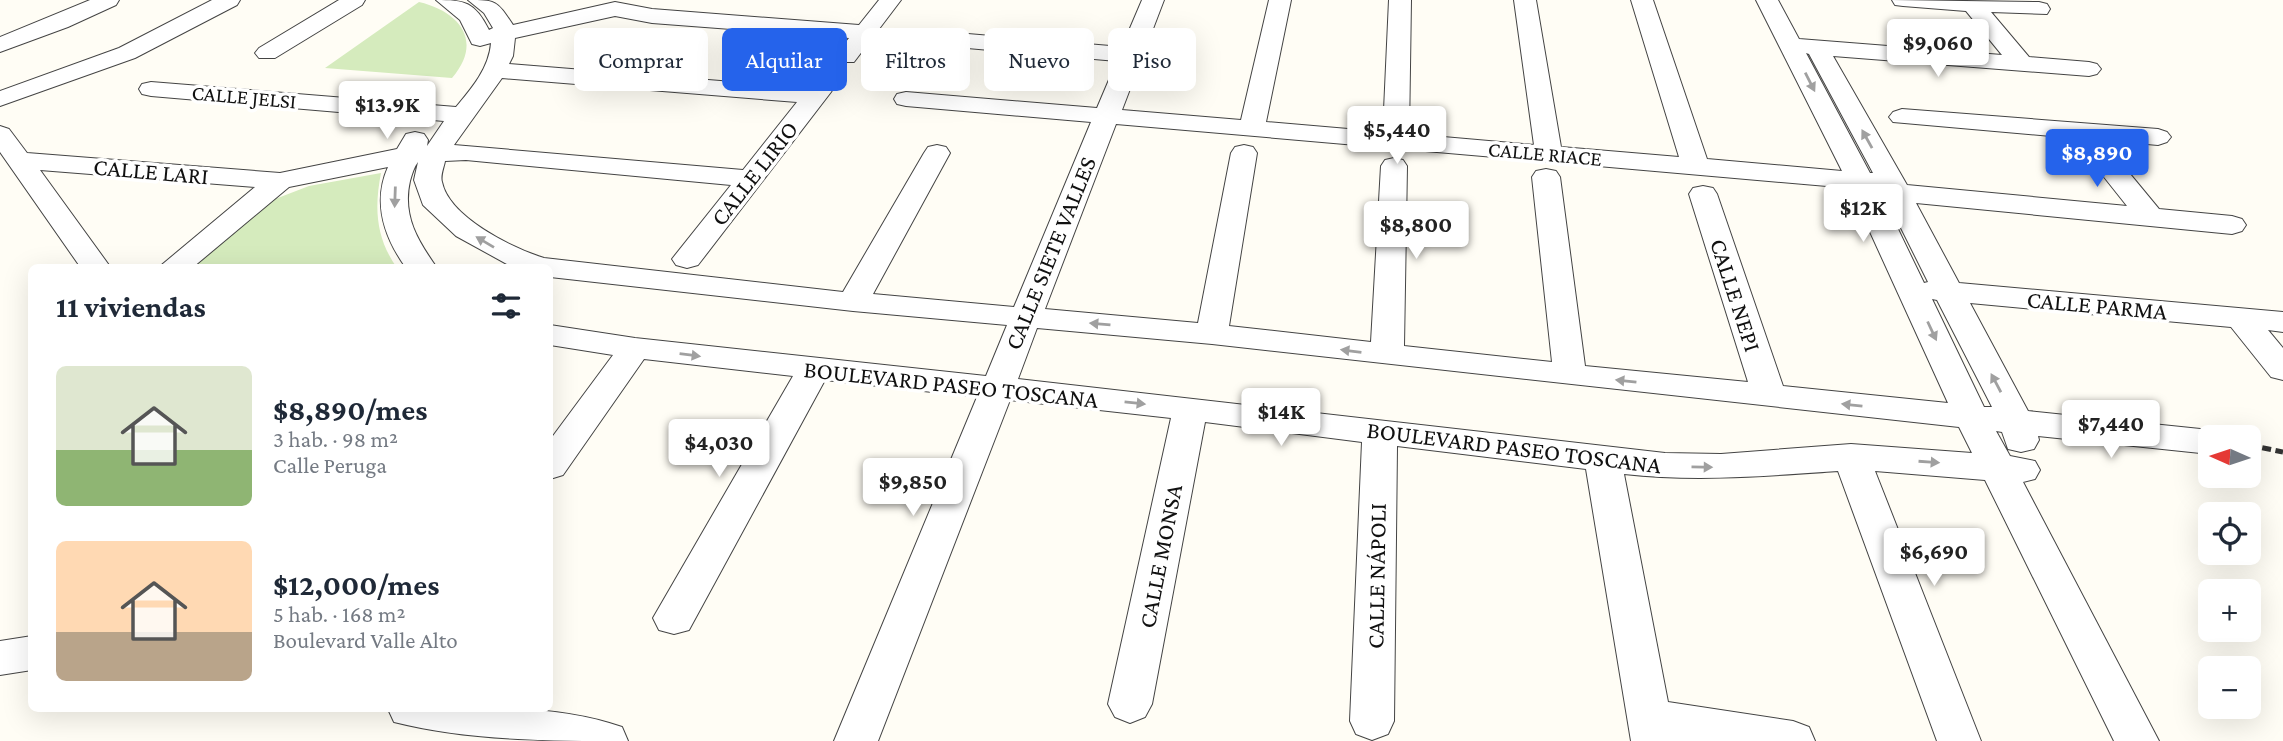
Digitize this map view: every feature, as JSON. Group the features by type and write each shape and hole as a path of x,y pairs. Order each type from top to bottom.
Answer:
{"street":[{"path":"0,45 61,22 108,0"},
{"path":"0,99 127,53 229,0"},
{"path":"267,53 354,0"},
{"path":"447,0 491,30 611,4 652,16 861,32"},
{"path":"419,264 398,233 394,213 396,179 450,114 496,70 491,30 492,9 479,0"},
{"path":"450,114 491,30 592,0"},
{"path":"868,28 890,0"},
{"path":"1212,334 1247,142 1280,0"},
{"path":"1387,355 1400,0"},
{"path":"1525,0 1570,375"},
{"name":"CALLE NEPI","path":"1642,0 1769,396"},
{"path":"1767,0 1803,46 1879,187 1947,291 2017,423 2023,455 2010,475"},
{"path":"1789,0 1803,46"},
{"path":"1903,0 2039,9"},
{"name":"CALLE SIETE VALLES","path":"1137,28 1144,1"},
{"path":"1973,5 2022,64"},
{"path":"847,56 861,37"},
{"path":"970,41 1108,53"},
{"path":"1803,46 2089,69"},
{"name":"CALLE LIRIO","path":"496,70 818,92 687,259"},
{"name":"CALLE JELSI","path":"151,89 450,114"},
{"name":"CALLE SIETE VALLES","path":"856,741 1115,91"},
{"name":"CALLE RIACE","path":"906,99 1105,117 1247,142 1700,181 1879,187 2232,225"},
{"path":"1902,117 2158,137"},
{"path":"2081,131 2151,218"},
{"path":"0,134 93,264"},
{"path":"178,264 280,181 419,154 466,152 750,179"},
{"path":"853,302 937,153"},
{"path":"419,154 429,167 429,188 433,200 442,212 456,224 513,259 533,264"},
{"name":"CALLE LARI","path":"21,161 280,181"},
{"path":"1879,187 1912,288 1972,418 2010,475 2137,741"},
{"path":"553,269 853,302 1212,334 1570,375 2198,441"},
{"name":"CALLE PARMA","path":"1912,288 2283,322"},
{"path":"2241,318 2283,369"},
{"name":"BOULEVARD PASEO TOSCANA","path":"553,335 635,348 1189,409 1665,466 1721,467 1851,457 2010,475"},
{"path":"553,462 635,348"},
{"path":"674,618 814,369"},
{"name":"CALLE MONSA","path":"1130,704 1189,409"},
{"name":"CALLE NÁPOLI","path":"1372,721 1380,431"},
{"path":"1851,457 1959,741"},
{"path":"1603,460 1651,730 1793,741"},
{"path":"0,658 28,654"},
{"path":"428,712 606,741"}],"path":[{"path":"2261,447 2283,452"}],"green space":[{"path":"419,2 446,13 463,30 466,52 452,78 325,68"},
{"path":"381,173 377,211 381,234 394,264 192,264 270,201 309,186"}]}
